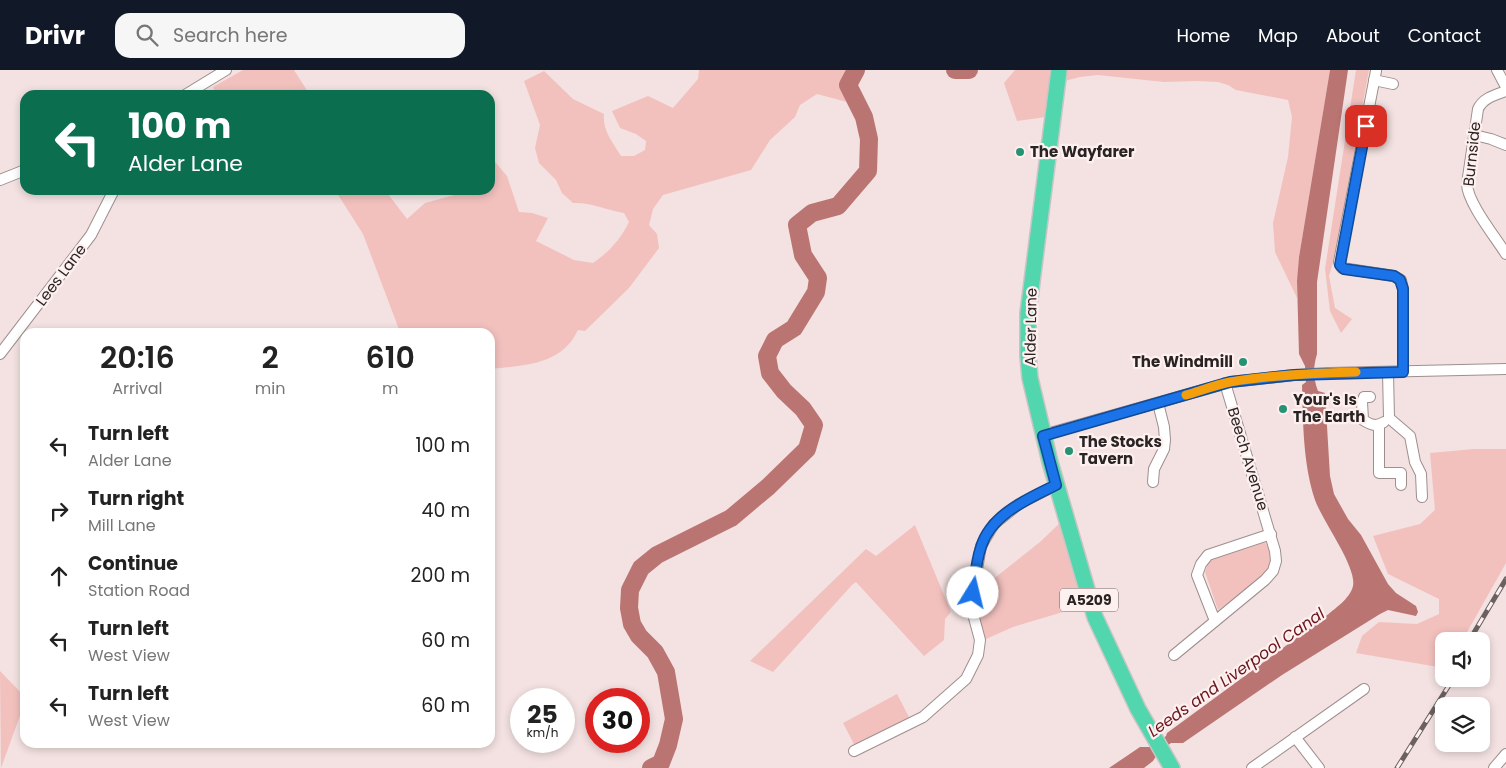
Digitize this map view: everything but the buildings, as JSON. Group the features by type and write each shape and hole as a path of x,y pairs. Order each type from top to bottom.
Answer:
{"highway":[{"name":"Alder Lane","path":"1059,70 1028,313 1030,378 1056,485 1095,618 1138,709 1169,762"}],"street":[{"path":"193,90 226,70"},
{"path":"1497,70 1506,87"},
{"path":"1393,84 1375,76 1339,262 1344,269 1394,276 1400,280 1403,289 1403,372"},
{"name":"Burnside","path":"1506,91 1480,103 1476,115 1467,190 1471,200 1506,254"},
{"path":"1474,135 1506,145"},
{"path":"0,180 20,172"},
{"name":"Lees Lane","path":"0,354 91,235 111,195"},
{"path":"1043,436 1225,383 1323,373 1506,369"},
{"path":"1388,372 1389,418 1410,436 1421,474 1422,497"},
{"name":"Beech Avenue","path":"1174,655 1265,580 1273,571 1276,561 1271,534 1225,383"},
{"path":"1370,397 1364,397 1362,402 1363,420 1370,424 1378,425 1389,418"},
{"path":"1153,482 1154,469 1164,448 1165,440 1158,403"},
{"path":"1378,425 1379,473 1402,473 1401,485"},
{"path":"1154,469 1165,472"},
{"path":"854,751 923,717 966,679 978,655 980,640 973,614 973,593 981,546 994,524 1019,504 1056,485"},
{"path":"1215,621 1198,575 1201,564 1208,555 1271,534"},
{"path":"1252,768 1364,689"},
{"path":"1295,737 1319,768"},
{"path":"1494,768 1506,754"}],"shaded area":[{"path":"243,70 294,70 307,90 214,90 213,87"},
{"path":"699,70 853,70 849,75 847,102 817,94 800,105 795,117 770,140 751,170 663,195 653,209 649,225 657,234 659,248 629,288 585,331 578,330 570,343 559,353 531,364 495,368 495,328 398,328 363,234 338,195 389,195 407,219 425,203 454,195 495,195 495,162 507,176 519,212 532,213 548,218 536,241 574,260 593,263 614,245 629,222 624,213 592,205 573,203 562,193 556,180 539,163 535,148 540,125 524,81 544,71 573,99 604,114 606,131 621,156 634,156 645,150 646,141 636,134 620,128 612,111 648,96 673,108 698,79"},
{"path":"1015,70 1050,70 1046,117 1017,121 1004,83"},
{"path":"1059,70 1330,70 1299,257 1297,298 1275,252 1273,223 1288,157 1292,117 1288,100 1236,90 1218,82 1164,82 1098,75 1057,83"},
{"name":"Leeds and Liverpool Canal","path":"1330,70 1348,70 1317,282 1317,354 1314,372 1318,391 1325,393 1330,476 1334,494 1348,519 1361,535 1388,584 1396,593 1416,606 1418,612 1416,616 1388,610 1380,614 1282,675 1183,743 1171,743 1144,768 1109,768 1140,747 1152,747 1166,736 1167,733 1325,617 1349,595 1353,586 1353,578 1345,556 1319,509 1311,486 1303,429 1302,385 1306,382 1305,366 1299,354 1297,281 1299,257"},
{"path":"1356,70 1369,70 1334,259 1329,276 1335,308 1352,319 1341,333 1330,311 1325,269"},
{"path":"1474,449 1506,449 1506,563 1467,632 1435,632 1435,666 1356,653 1362,636 1379,622 1417,624 1439,614 1439,599 1388,574 1373,536 1420,524 1435,510 1430,453"},
{"path":"1061,522 1083,606 1013,627 986,639 981,634 977,616 980,569 992,580 1040,542"},
{"path":"915,525 951,612 945,619 944,640 924,656 856,582 773,672 750,661 866,549 876,556"},
{"path":"1265,542 1269,550 1270,559 1269,568 1264,576 1218,610 1205,572 1209,561"},
{"path":"0,671 20,692 20,716 1,768"},
{"path":"897,694 910,719 856,748 843,723"}],"waterway":[{"path":"651,768 661,763 668,745 674,719 666,672 655,652 639,636 632,624 629,608 630,590 641,568 657,555 731,518 768,487 807,449 814,425 803,409 784,391 770,373 767,356 775,340 794,328 816,292 818,278 803,255 797,225 812,213 838,206 868,171 869,139 864,117 848,85 856,70"},
{"path":"955,70 969,70"}],"railway":[{"path":"1474,632 1506,579"},
{"path":"1397,768 1448,687"}],"slow traffic":[{"path":"1186,395 1230,382 1294,375 1356,372"}],"place":[{"name":"The Wayfarer","path":"1020,152"},
{"name":"The Windmill","path":"1243,362"},
{"name":"Your's Is The Earth","path":"1283,409"},
{"name":"The Stocks Tavern","path":"1069,451"}],"route":[{"path":"973,593 981,546 994,524 1019,504 1056,485 1043,436 1230,382 1294,375 1403,372 1403,289 1400,280 1394,276 1344,269 1339,262 1366,126"}]}
